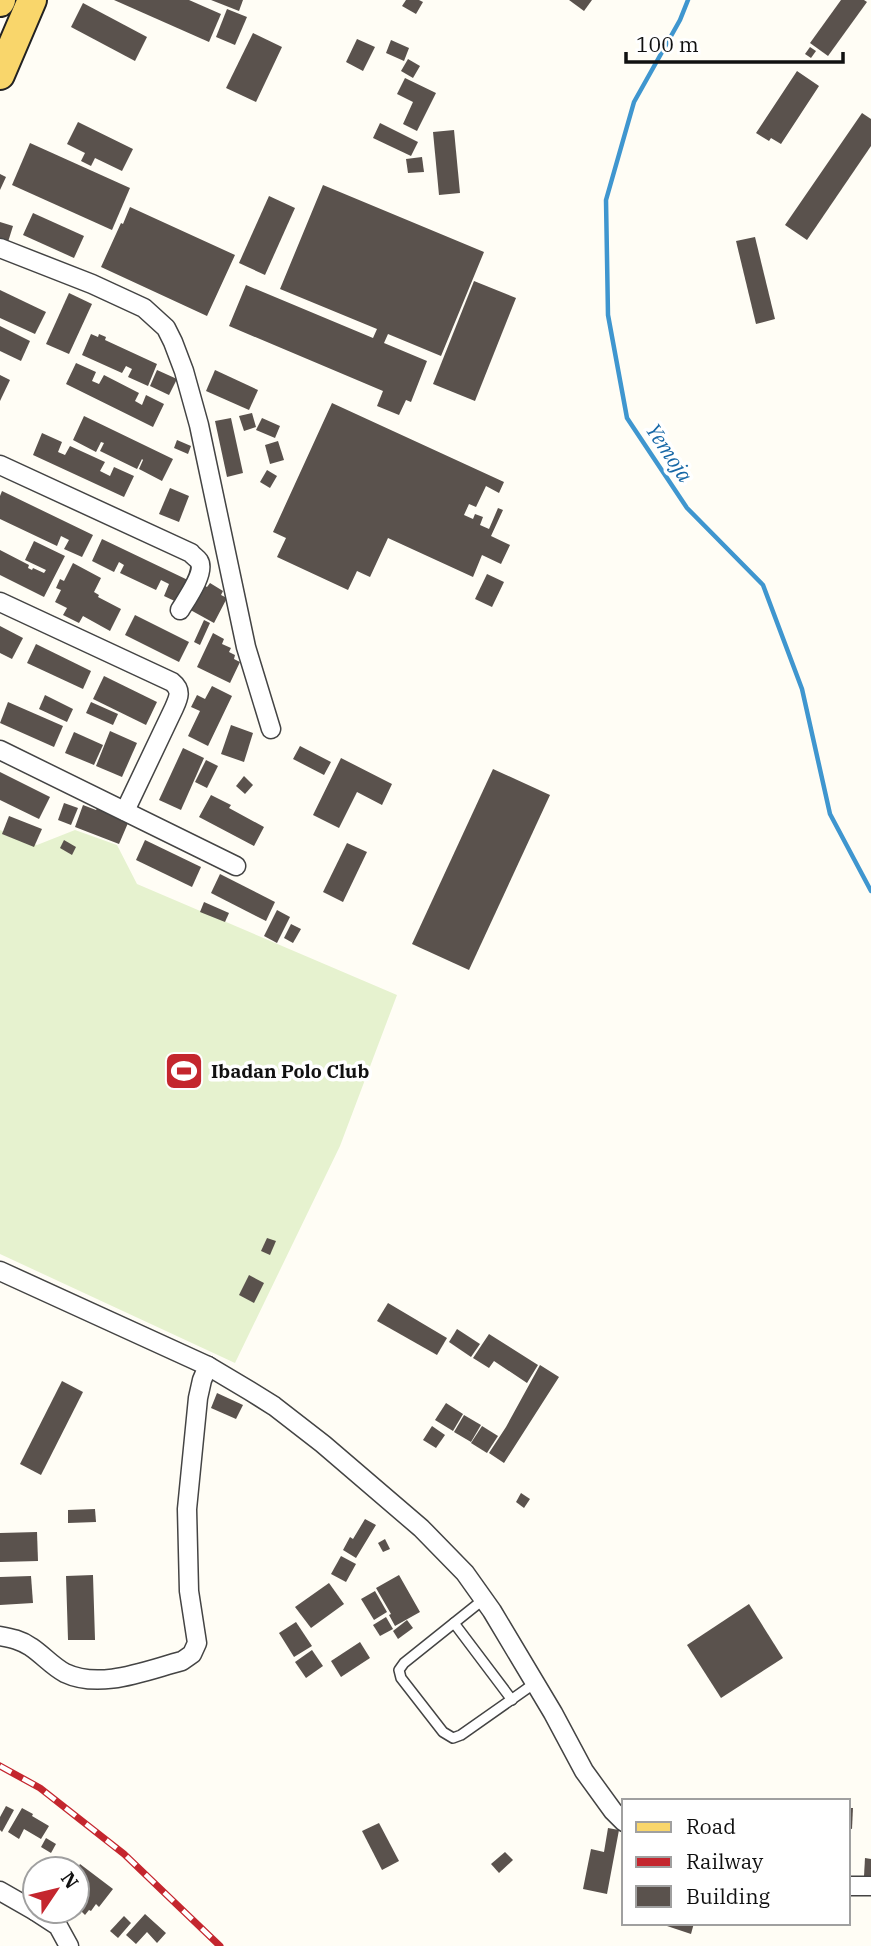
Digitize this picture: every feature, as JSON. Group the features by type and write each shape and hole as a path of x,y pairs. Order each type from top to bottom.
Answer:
{"main road":[{"path":"0,75 33,0"}],"street":[{"path":"0,248 92,284 144,308 166,328 184,371 196,414 246,647 271,729"},
{"path":"0,465 191,553 199,561 201,569 180,610"},
{"path":"0,602 172,682 177,687 180,694 125,811"},
{"path":"0,750 236,866"},
{"path":"0,1271 208,1366 274,1406 421,1528 465,1573 484,1599 584,1771 622,1820"},
{"path":"0,1636 30,1646 66,1673 83,1678 112,1678 182,1661 192,1654 197,1643 189,1591 187,1508 198,1398 208,1366"},
{"path":"850,1886 871,1886"},
{"path":"0,1891 21,1903"},
{"path":"56,1925 69,1946"}],"lane":[{"path":"484,1599 404,1663 399,1670 401,1678 443,1732 453,1738 535,1684"},
{"path":"454,1623 512,1700"}],"green space":[{"name":"Ibadan Polo Club","path":"0,830 37,845 75,830 117,845 137,884 397,995 340,1146 235,1363 0,1254"}],"building":[{"path":"114,0 189,0 221,14 209,42"},
{"path":"211,0 243,0 239,11"},
{"path":"406,0 423,2 416,14 402,6"},
{"path":"569,0 592,0 584,11"},
{"path":"841,0 867,2 828,56 810,43"},
{"path":"83,3 147,37 135,61 71,27"},
{"path":"227,9 247,17 235,45 216,37"},
{"path":"253,33 282,47 256,102 226,88"},
{"path":"357,39 375,47 363,71 346,62"},
{"path":"391,40 409,48 404,61 386,53"},
{"path":"810,47 816,51 811,58 805,54"},
{"path":"408,59 420,66 413,78 401,71"},
{"path":"797,71 819,86 781,144 771,138 769,141 756,133"},
{"path":"405,78 436,93 417,131 403,124 413,102 397,94"},
{"path":"862,113 871,119 871,146 807,240 785,225"},
{"path":"78,122 133,149 122,171 95,158 91,166 81,161 85,153 67,144"},
{"path":"380,123 418,142 411,156 373,138"},
{"path":"454,130 460,193 439,195 433,132"},
{"path":"30,143 130,188 112,230 12,185"},
{"path":"422,157 424,172 408,173 406,159"},
{"path":"0,174 6,177 0,190"},
{"path":"323,185 484,252 441,356 388,334 384,343 427,361 411,402 406,400 399,415 377,406 383,391 229,326 246,285 373,338 377,329 280,289"},
{"path":"269,196 295,208 265,275 239,263"},
{"path":"130,207 235,255 207,316 101,267"},
{"path":"33,213 84,236 74,258 23,235"},
{"path":"0,222 13,226 8,242 0,239"},
{"path":"755,237 775,319 756,324 736,241"},
{"path":"474,281 516,298 475,401 433,384"},
{"path":"0,290 46,312 35,334 0,318"},
{"path":"69,293 92,304 69,354 46,344"},
{"path":"0,326 30,341 21,361 0,351"},
{"path":"91,334 106,337 105,340 157,364 148,386 128,377 132,369 126,366 122,373 82,355"},
{"path":"76,363 96,372 92,381 99,384 104,375 139,393 135,401 142,405 146,395 164,404 153,427 66,384"},
{"path":"157,370 177,379 169,395 150,386"},
{"path":"215,370 258,390 249,410 206,391"},
{"path":"0,375 10,380 0,401"},
{"path":"332,403 504,482 499,493 486,486 476,507 469,504 464,515 473,519 475,514 483,517 480,525 489,529 498,508 503,510 491,536 510,545 501,564 482,555 473,577 388,538 370,577 357,571 348,590 277,557 286,538 273,532"},
{"path":"252,413 256,427 244,431 239,416"},
{"path":"84,416 173,459 162,481 139,469 142,459 137,469 100,451 104,443 101,442 96,452 73,440"},
{"path":"231,418 243,473 227,477 215,421"},
{"path":"262,418 280,426 275,438 256,430"},
{"path":"42,433 62,442 58,452 65,455 70,446 105,462 100,471 110,476 114,467 134,476 124,497 33,455"},
{"path":"177,440 191,446 188,454 174,448"},
{"path":"278,441 284,460 270,464 265,445"},
{"path":"267,470 277,476 270,488 260,482"},
{"path":"170,488 189,496 179,522 159,514"},
{"path":"2,491 93,535 82,557 64,549 69,540 61,536 57,546 0,519"},
{"path":"102,539 192,582 181,604 164,596 169,584 161,580 156,590 120,573 124,565 119,562 114,572 92,561"},
{"path":"34,541 65,556 44,597 0,575 0,550 29,565 28,568 44,573 46,570 25,560"},
{"path":"73,563 101,578 94,592 121,609 110,631 83,616 79,623 63,615 67,608 55,602 61,590 56,588 60,579 64,581"},
{"path":"487,574 504,582 492,607 475,599"},
{"path":"198,582 207,587 210,583 223,591 221,595 227,598 214,623 185,607"},
{"path":"135,615 189,642 179,662 125,635"},
{"path":"204,620 210,623 200,645 194,642"},
{"path":"0,626 23,638 12,659 0,653"},
{"path":"213,633 224,639 222,644 231,648 229,652 240,662 230,683 197,667"},
{"path":"36,644 91,671 83,689 27,663"},
{"path":"104,676 157,702 146,725 93,699"},
{"path":"212,686 232,696 208,746 188,736 200,711 191,707 197,695 205,699"},
{"path":"45,695 73,709 67,722 39,709"},
{"path":"8,702 63,726 54,747 0,723"},
{"path":"91,702 118,714 113,725 86,713"},
{"path":"231,725 253,733 244,762 221,754"},
{"path":"110,731 137,743 122,777 96,766"},
{"path":"74,732 103,745 94,765 65,753"},
{"path":"300,746 331,762 324,775 293,759"},
{"path":"183,748 204,758 181,810 159,800"},
{"path":"341,758 392,784 382,805 357,792 339,828 313,815"},
{"path":"206,760 218,766 207,788 195,782"},
{"path":"493,769 550,795 469,970 412,944"},
{"path":"0,772 50,797 39,819 0,800"},
{"path":"244,776 253,785 245,794 236,786"},
{"path":"211,795 264,827 254,846 199,817"},
{"path":"64,803 78,808 71,825 58,820"},
{"path":"83,805 96,810 98,807 121,816 120,820 128,823 119,844 75,827"},
{"path":"9,816 42,829 34,847 2,834"},
{"path":"64,840 76,847 72,855 60,848"},
{"path":"145,840 201,867 192,887 136,860"},
{"path":"347,843 367,852 343,902 323,892"},
{"path":"220,874 275,902 266,921 211,893"},
{"path":"204,902 229,913 225,922 200,912"},
{"path":"277,910 290,917 277,943 264,936"},
{"path":"291,924 301,929 293,943 284,938"},
{"path":"267,1238 276,1241 270,1255 261,1251"},
{"path":"249,1275 264,1283 254,1303 239,1295"},
{"path":"388,1303 447,1338 437,1355 377,1321"},
{"path":"457,1329 480,1344 471,1357 449,1342"},
{"path":"489,1334 538,1365 527,1383 494,1361 489,1368 473,1358"},
{"path":"540,1365 559,1377 504,1463 489,1453"},
{"path":"62,1381 83,1392 41,1475 20,1464"},
{"path":"217,1393 243,1405 236,1419 211,1408"},
{"path":"446,1403 463,1414 453,1431 435,1420"},
{"path":"464,1415 481,1425 471,1442 454,1432"},
{"path":"432,1426 445,1435 436,1448 423,1440"},
{"path":"482,1426 498,1436 487,1453 471,1443"},
{"path":"521,1493 530,1499 524,1508 516,1502"},
{"path":"95,1509 96,1522 68,1523 68,1510"},
{"path":"365,1519 376,1525 356,1558 343,1550"},
{"path":"37,1532 38,1561 0,1562 0,1533"},
{"path":"385,1539 390,1549 383,1552 378,1543"},
{"path":"341,1556 356,1564 346,1582 331,1574"},
{"path":"93,1575 95,1640 68,1640 66,1576"},
{"path":"399,1575 420,1612 395,1626 376,1588"},
{"path":"31,1576 33,1603 0,1605 0,1577"},
{"path":"329,1583 344,1604 311,1628 295,1607"},
{"path":"375,1591 387,1612 374,1620 361,1599"},
{"path":"749,1604 783,1658 721,1698 687,1645"},
{"path":"386,1617 393,1629 380,1636 373,1625"},
{"path":"407,1620 413,1628 398,1639 393,1631"},
{"path":"296,1622 312,1646 294,1657 279,1633"},
{"path":"360,1642 370,1658 341,1677 331,1661"},
{"path":"312,1650 323,1666 306,1678 295,1662"},
{"path":"6,1806 14,1810 2,1832 0,1817"},
{"path":"22,1808 49,1826 41,1839 24,1829 19,1839 8,1832"},
{"path":"850,1808 853,1808 850,1828"},
{"path":"379,1823 399,1861 382,1870 362,1831"},
{"path":"608,1828 619,1830 607,1894 583,1889 591,1849 604,1852"},
{"path":"46,1838 56,1844 51,1853 41,1847"},
{"path":"505,1852 513,1860 499,1873 491,1864"},
{"path":"865,1858 871,1859 871,1876 864,1876"},
{"path":"91,1872 113,1889 99,1907 96,1904 91,1911"},
{"path":"145,1914 166,1933 157,1943 147,1932 136,1944 126,1935"},
{"path":"124,1916 131,1923 118,1938 110,1931"},
{"path":"664,1925 693,1925 691,1934"}],"waterway":[{"name":"Yemoja","path":"688,0 680,20 634,102 606,200 608,315 627,418 687,508 763,585 802,689 830,814 871,891"}],"railway":[{"path":"0,1766 40,1788 124,1854 220,1946"}],"place":[{"name":"Ibadan Polo Club","path":"184,1071"}]}
